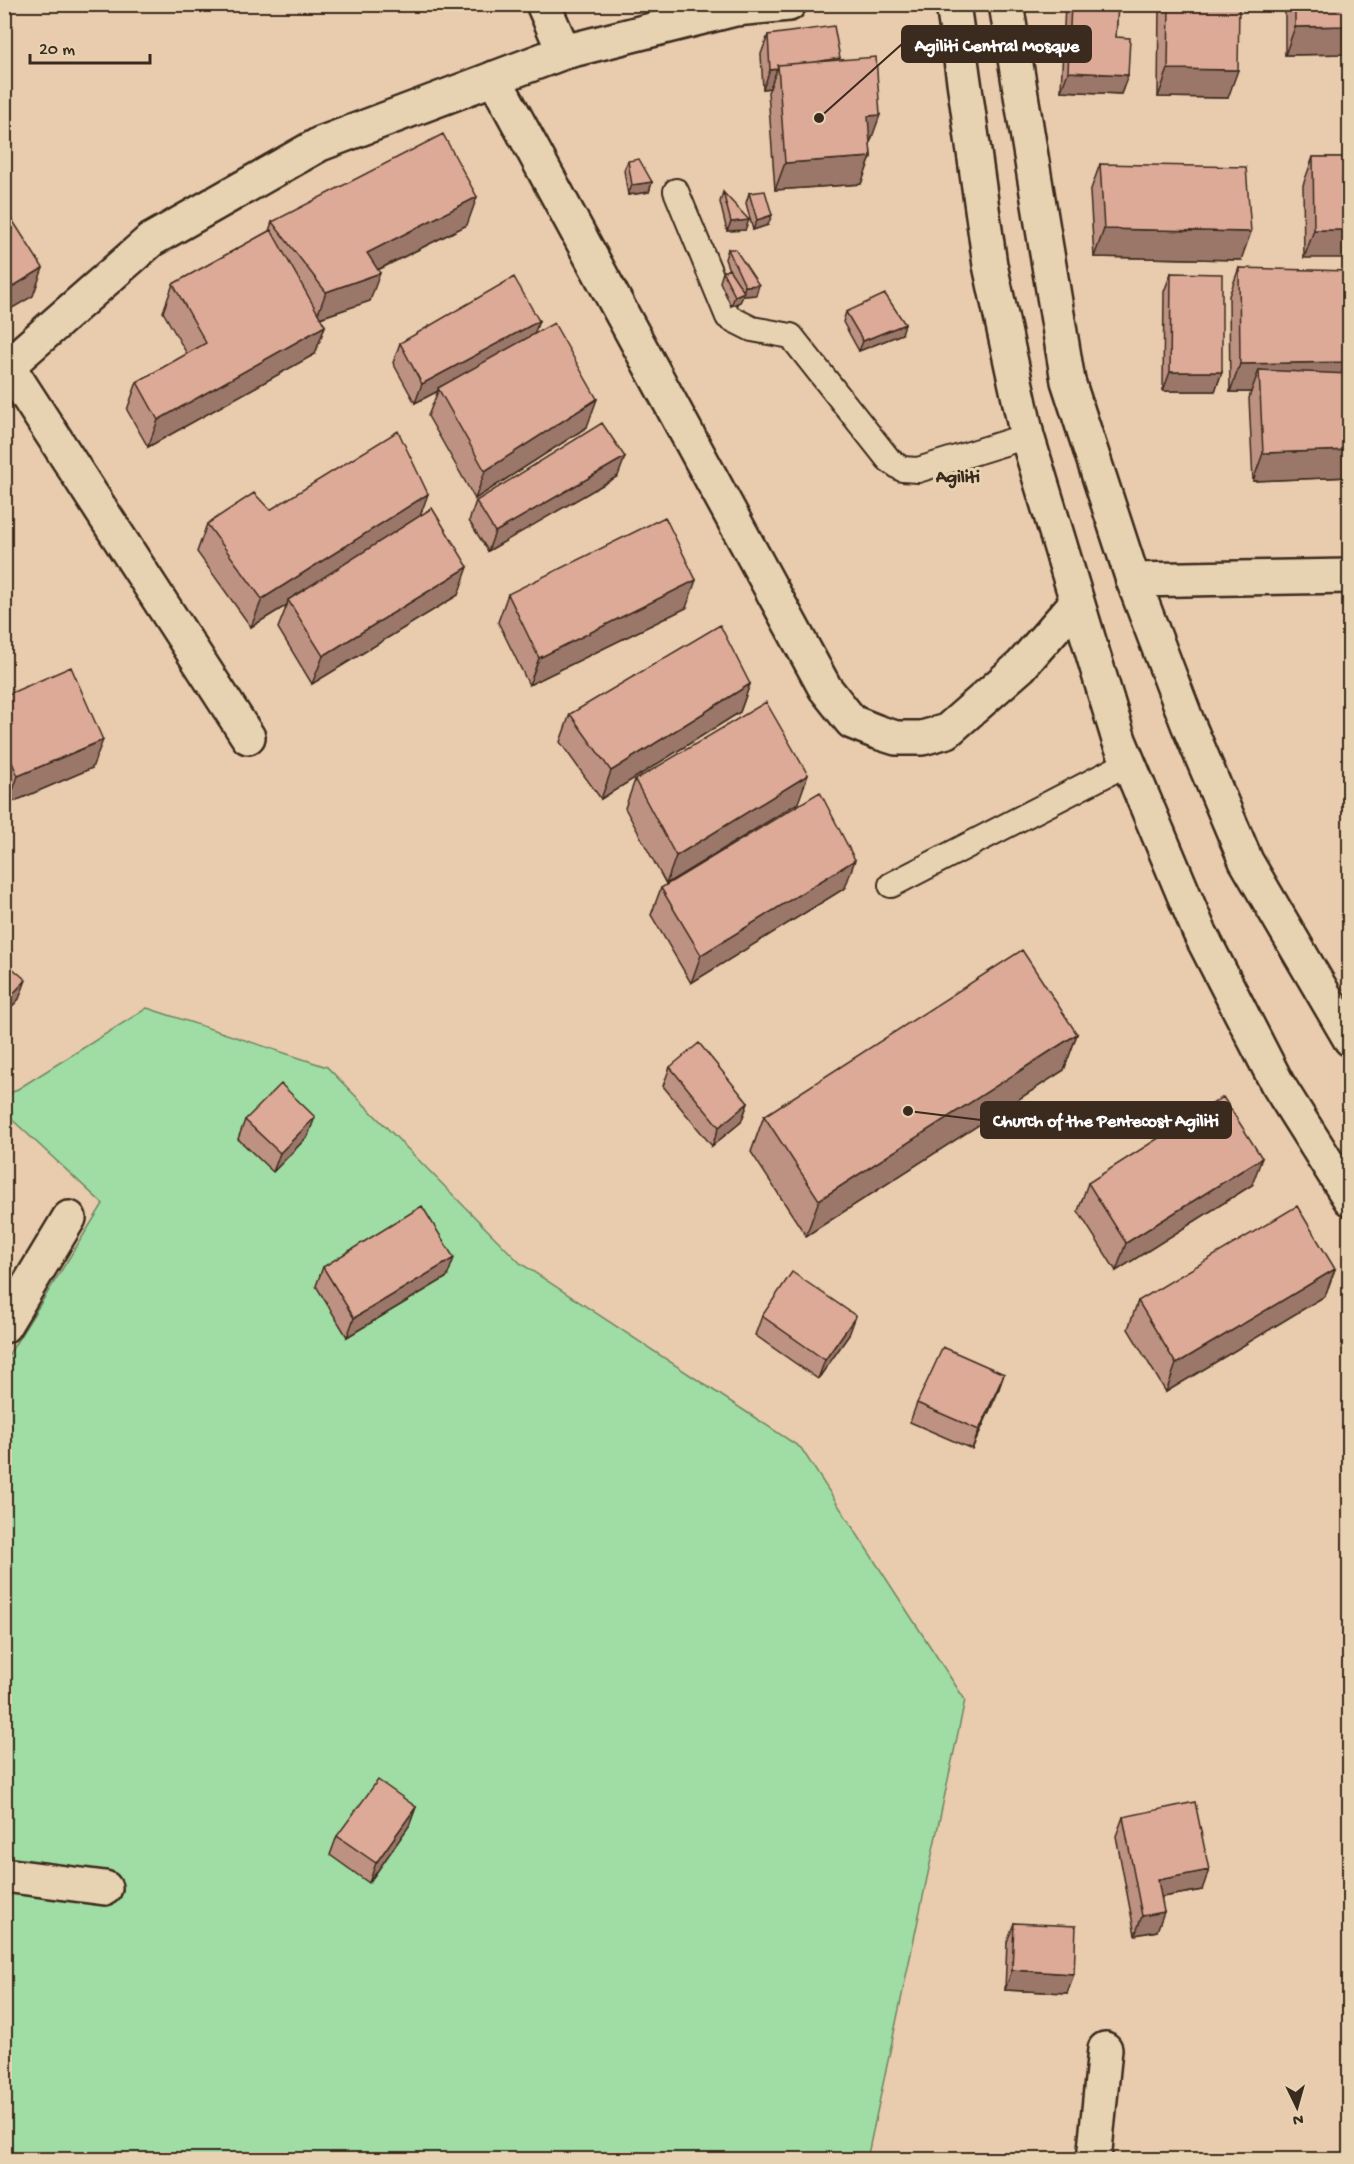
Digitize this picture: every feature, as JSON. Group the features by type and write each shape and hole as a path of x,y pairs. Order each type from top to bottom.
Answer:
{"street":[{"path":"543,4 564,52"},
{"path":"248,737 6,368 151,240 320,144 564,52 735,9 789,4"},
{"path":"953,4 990,265 1027,436 1076,603 1128,763 1199,931 1277,1083 1350,1199"},
{"path":"1006,4 1068,381 1133,580 1188,724 1246,861 1344,1019"},
{"path":"494,78 825,688 852,722 896,738 922,738 947,731 1022,666 1076,603"},
{"path":"1133,580 1350,576"},
{"path":"4,1326 69,1218"},
{"path":"4,1875 105,1888"},
{"path":"1094,2160 1105,2049"}],"lane":[{"path":"676,191 728,317 752,329 791,336 889,460 902,469 918,470 1027,436"},
{"path":"891,885 1128,763"}],"green space":[{"path":"147,1008 327,1067 520,1263 801,1448 965,1700 867,2159 5,2159 4,1362 103,1204 5,1113 5,1097"}],"building":[{"path":"1071,4 1118,4 1116,37 1130,38 1128,75 1068,72"},
{"path":"1169,4 1239,4 1238,70 1168,69"},
{"path":"1295,4 1350,4 1350,26 1295,27"},
{"path":"834,26 840,58 778,65 777,69 770,70 768,35"},
{"path":"876,57 880,115 868,116 871,157 785,163 778,65"},
{"path":"443,134 477,197 367,253 380,273 326,292 272,222"},
{"path":"1313,157 1350,157 1350,230 1314,230"},
{"path":"639,159 652,182 632,185 628,161"},
{"path":"1100,164 1246,167 1251,232 1104,229"},
{"path":"765,191 772,215 757,220 749,193"},
{"path":"723,192 749,220 731,222"},
{"path":"4,207 43,268 4,292"},
{"path":"271,230 325,326 158,420 137,382 206,343 173,284"},
{"path":"728,249 735,249 759,285 745,286"},
{"path":"1239,268 1350,271 1346,362 1240,364"},
{"path":"729,269 744,292 735,296 723,272"},
{"path":"1171,273 1222,274 1222,372 1170,372"},
{"path":"514,277 539,321 422,384 400,343"},
{"path":"885,294 905,324 863,341 846,312"},
{"path":"554,323 597,399 485,471 438,388"},
{"path":"1259,370 1350,374 1350,450 1263,453"},
{"path":"602,423 625,457 495,532 476,501"},
{"path":"398,431 428,494 262,599 207,524 254,493 270,510"},
{"path":"432,508 468,567 323,656 288,600"},
{"path":"665,517 696,580 539,658 508,594"},
{"path":"720,625 750,684 611,771 570,714"},
{"path":"71,667 103,740 18,776 4,744 4,696"},
{"path":"766,702 808,775 676,856 635,780"},
{"path":"820,792 855,860 701,955 661,888"},
{"path":"1022,950 1077,1034 819,1200 764,1116"},
{"path":"4,961 26,980 4,1003"},
{"path":"699,1043 748,1103 719,1127 670,1067"},
{"path":"281,1084 315,1117 280,1153 245,1120"},
{"path":"1223,1097 1262,1158 1126,1243 1088,1183"},
{"path":"422,1206 454,1258 354,1318 323,1267"},
{"path":"1297,1206 1335,1269 1176,1364 1138,1301"},
{"path":"792,1272 856,1316 825,1360 762,1316"},
{"path":"943,1347 1004,1374 979,1430 917,1403"},
{"path":"378,1780 416,1807 376,1863 337,1836"},
{"path":"1195,1802 1209,1870 1158,1880 1164,1912 1142,1916 1123,1817"},
{"path":"1014,1923 1076,1926 1074,1974 1012,1970"}],"place":[{"name":"Agiliti Central Mosque","path":"819,118"},
{"name":"Church of the Pentecost Agiliti","path":"908,1111"}],"district":[{"name":"Agiliti","path":"958,476"}]}
